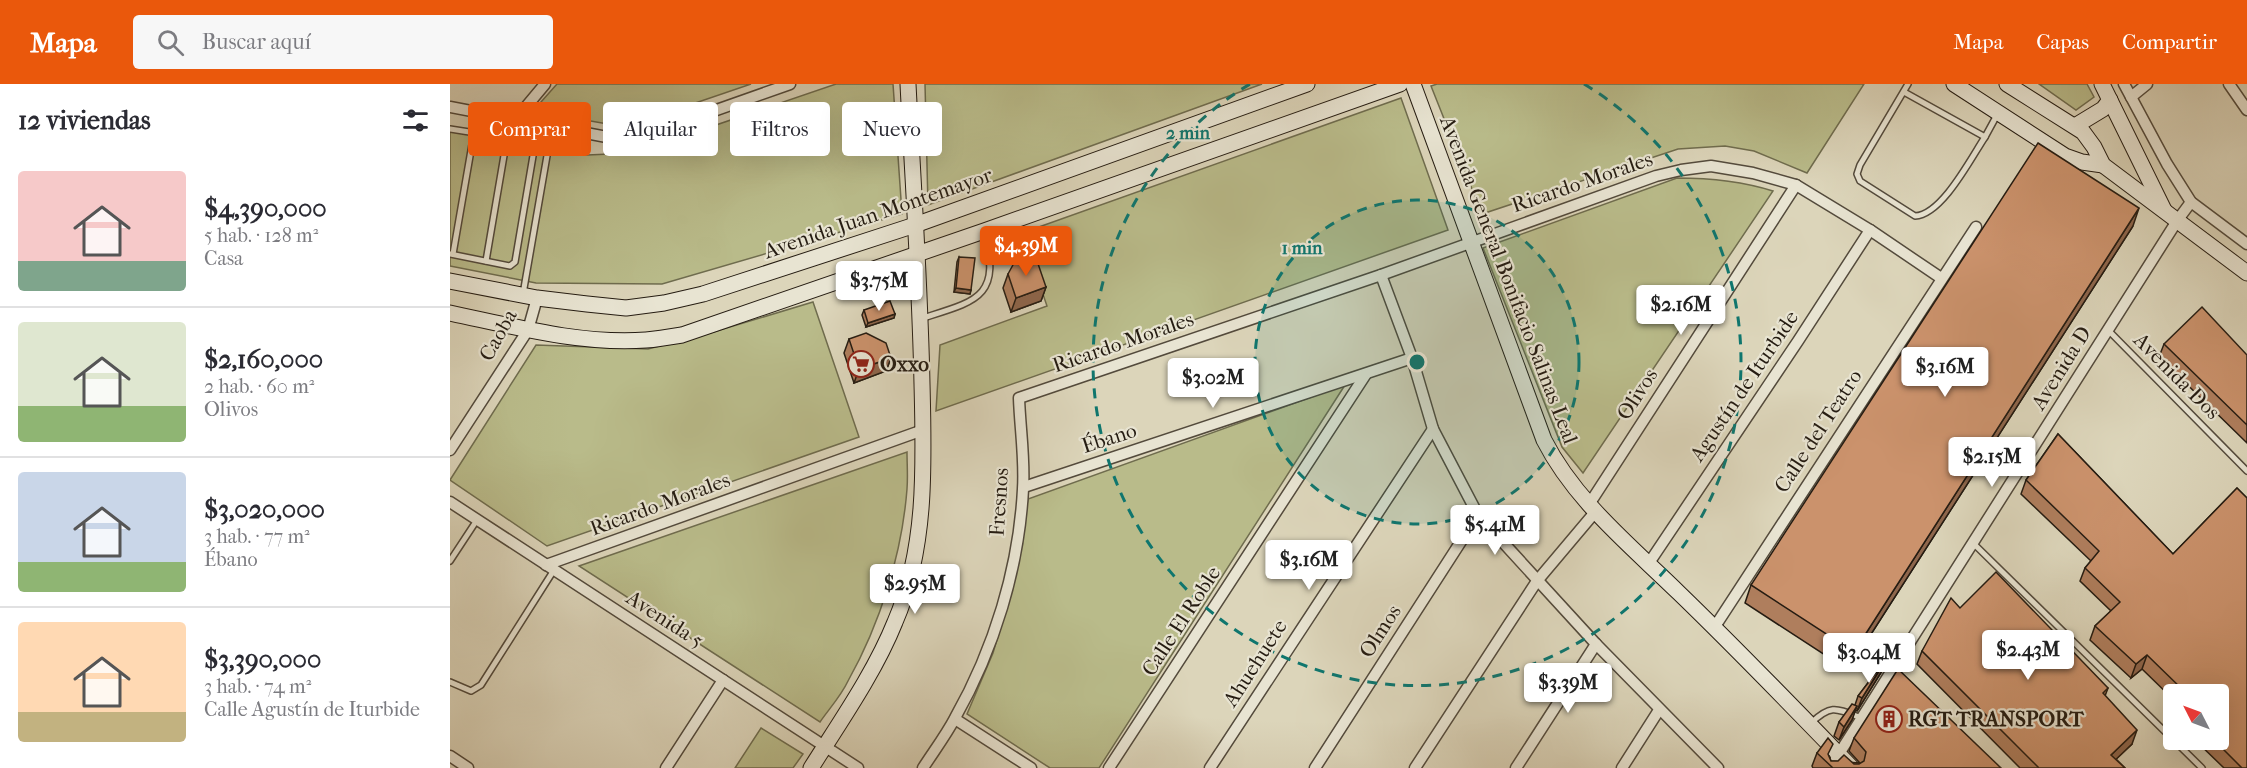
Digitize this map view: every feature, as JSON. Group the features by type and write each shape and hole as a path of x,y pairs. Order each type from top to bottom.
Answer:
{"street":[{"path":"530,102 545,84"},
{"path":"591,134 612,138 642,136 790,84"},
{"path":"811,768 881,654 896,621 907,588 920,523 923,430 921,319 908,84"},
{"name":"Avenida Juan Montemayor","path":"450,281 530,297 626,308 664,303 703,294 915,225 1307,84"},
{"path":"450,313 528,330 596,339 644,340 682,335 1400,84"},
{"name":"Avenida General Bonifacio Salinas Leal","path":"1413,84 1544,440 1566,477 1852,768"},
{"path":"1954,84 2065,156 2082,162 2103,165"},
{"path":"2007,84 2083,132 2103,165 2247,273"},
{"path":"2102,84 2171,217"},
{"path":"2124,84 2167,164 2191,202 2247,244"},
{"path":"2131,97 2147,84"},
{"path":"2229,84 2247,110"},
{"path":"2075,126 2103,109 2110,100"},
{"path":"450,107 468,111"},
{"name":"Ricardo Morales","path":"1018,398 1381,275 1656,176 1689,168 1711,166 1732,169 1796,185 1870,230 1941,278"},
{"name":"Olivos","path":"1415,768 1537,581 1593,507 1796,185"},
{"name":"Avenida D","path":"1830,768 2108,330 2171,217 2191,202"},
{"name":"Calle del Teatro","path":"1714,628 1976,227"},
{"name":"Agustín de Iturbide","path":"1649,563 1792,351 1870,230"},
{"path":"1381,275 1412,358 1433,429 1478,514 1596,644 1718,768"},
{"name":"Caoba","path":"450,450 528,330 530,297"},
{"name":"Ébano","path":"1024,487 1412,358"},
{"name":"Calle El Roble","path":"1109,768 1365,374"},
{"name":"Fresnos","path":"923,768 955,719 973,684 1003,604 1019,529 1024,487 1018,398"},
{"name":"Ahuehuete","path":"1210,768 1433,429"},
{"name":"Ricardo Morales","path":"550,568 923,430"},
{"name":"Avenida 5","path":"450,502 858,768"},
{"name":"Olmos","path":"1314,768 1478,514"},
{"path":"1516,768 1596,644"},
{"path":"666,768 723,680"},
{"path":"1622,768 1659,710"},
{"path":"955,719 1031,768"},
{"path":"450,756 463,767"}],"lane":[{"path":"1908,84 1860,165 1857,174 1860,181 1915,216 1929,212 1940,204 1985,137 1998,113"},
{"path":"1904,92 1985,137"},
{"path":"450,129 468,132"},
{"path":"470,156 452,254 510,266 514,262 533,156"},
{"path":"486,261 504,156"},
{"path":"530,297 548,156"},
{"path":"921,319 963,306 983,292 989,279 991,264 984,231"},
{"name":"Avenida Dos","path":"2108,330 2247,471"},
{"path":"450,561 477,520"},
{"path":"1974,544 2202,768"},
{"path":"450,682 471,691 481,685 544,586 550,568"},
{"path":"1809,724 1825,710 1831,709 1839,709 1863,719"}],"green space":[{"path":"557,84 751,84 698,102 603,102 603,123 591,121 591,102 541,102"},
{"path":"836,84 893,84 894,102 842,102 842,156 898,156 902,214 662,284 536,283 450,266 450,129 468,132 468,156 718,156 718,124 730,120 730,156 830,156 830,102 783,102"},
{"path":"925,84 1262,84 928,205 927,156 942,156 942,102 925,102"},
{"path":"1437,84 1864,84 1807,173 1754,151 1725,146 1678,149 1482,214 1431,86"},
{"path":"2039,84 2087,84 2094,97 2076,110"},
{"path":"1401,98 1448,230 936,411 940,345 1047,306 1022,233"},
{"path":"1677,178 1726,181 1773,191 1583,473 1562,447 1483,248"},
{"path":"813,302 859,437 547,546 450,480 536,345 648,349"},
{"path":"1345,385 1099,768 1050,768 967,714 993,653 1012,589 1028,499"},
{"path":"907,452 904,514 888,588 860,659 842,692 820,722 579,566"},
{"path":"761,728 803,754 793,768 735,768"}],"building":[{"path":"2038,143 2139,208 1854,652 1751,585"},
{"path":"1035,255 1046,287 1016,298 1008,274 1014,263"},
{"path":"959,257 975,258 971,290 956,288"},
{"path":"890,301 895,314 868,323 864,310"},
{"path":"2202,307 2247,355 2247,425 2164,344"},
{"path":"866,333 886,343 891,358 859,369 849,339"},
{"path":"2058,434 2173,554 2237,488 2247,498 2247,768 2242,768 2224,750 2229,750 2229,684 2177,684 2147,655 2136,664 2095,626 2120,602 2085,568 2099,551 2026,480"},
{"path":"1996,572 2108,688 2103,693 2137,730 2111,755 2125,768 2039,768 1922,651 1951,598 1960,608"},
{"path":"1887,658 1862,698 1858,696"},
{"name":"RGT TRANSPORT","path":"1898,669 2001,768 1833,768 1817,753 1828,738 1833,744 1828,754 1831,761 1838,761 1844,755 1854,764 1864,761 1866,752 1854,738"},
{"path":"1852,704 1857,706 1844,727 1839,722"}],"place":[{"name":"Oxxo","path":"861,364"},
{"name":"RGT TRANSPORT","path":"1889,719"}]}
